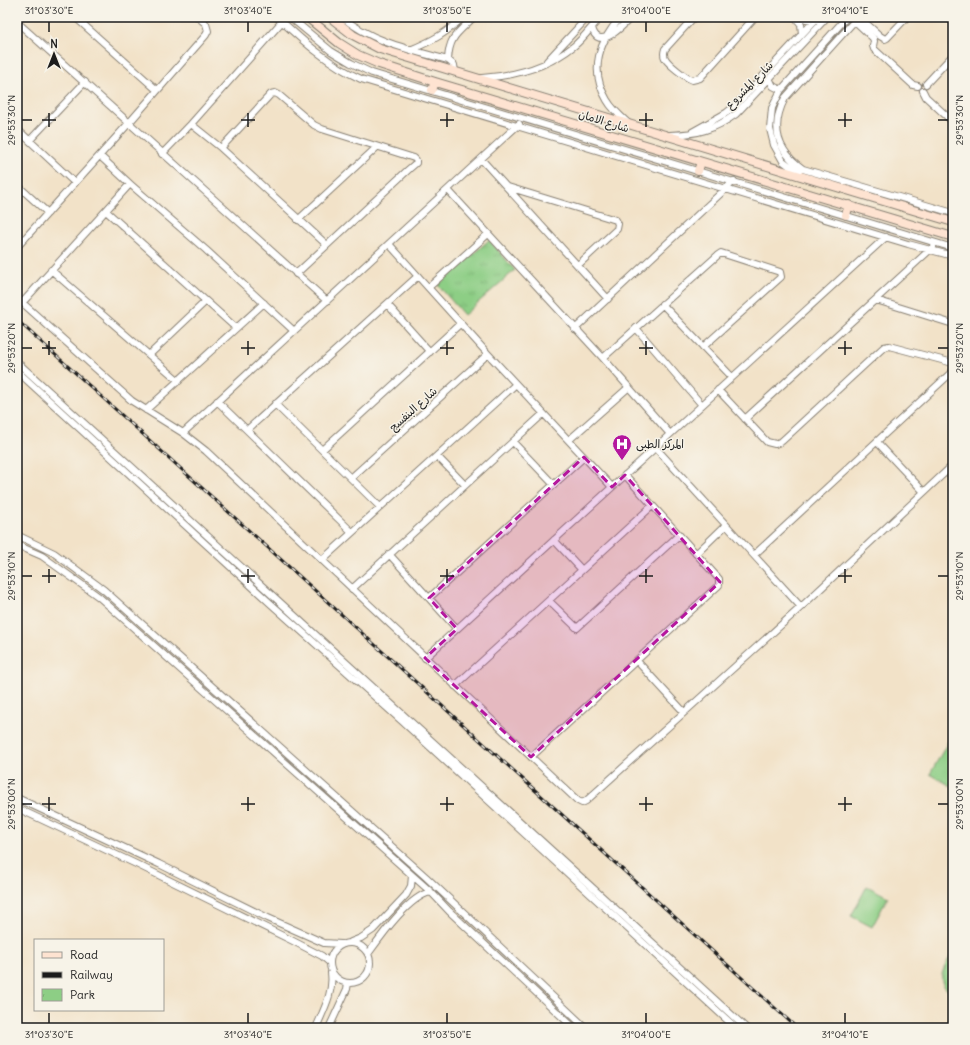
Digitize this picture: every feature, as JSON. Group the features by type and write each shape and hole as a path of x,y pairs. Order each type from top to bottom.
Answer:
{"street":[{"path":"75,17 157,90"},
{"path":"18,244 100,156 208,31 206,24 198,17"},
{"path":"276,17 284,19 312,47 351,75 390,88 953,256"},
{"path":"290,17 331,51 351,63 372,72 433,86"},
{"name":"شارع الامان","path":"306,17 339,43 358,55 433,86 523,113 701,162 953,237"},
{"name":"شارع الامان","path":"330,17 359,39 380,49 397,50 455,72 953,222"},
{"path":"342,17 360,30 397,50 410,50 448,60 454,65 455,72"},
{"path":"410,50 448,32 463,17"},
{"path":"448,60 449,49 453,38 474,17"},
{"path":"544,64 588,17"},
{"path":"478,78 511,75 544,64 574,46 601,17"},
{"path":"621,17 605,37 600,50 598,63 599,76 607,100 628,123"},
{"path":"592,27 596,35 605,37 621,28 631,17"},
{"path":"694,17 665,48 664,54 666,60 687,78 692,80 700,78 755,17"},
{"path":"795,17 801,24 802,34"},
{"path":"801,17 806,19 817,18"},
{"name":"شارع المشروع","path":"667,135 687,135 708,130 727,121 744,107 770,80 789,54 828,17"},
{"path":"802,176 783,161 776,150 771,137 771,115 774,102 781,90 847,17"},
{"path":"857,18 880,36 887,38 907,17"},
{"path":"687,135 726,113 736,105 789,54 802,34 817,18"},
{"path":"857,18 789,94 780,109 777,120 777,132 780,143 786,154 803,169 953,213"},
{"path":"857,18 873,38 874,49 913,85 918,86 926,97 953,122"},
{"path":"162,154 191,124 284,19"},
{"path":"17,22 327,301"},
{"path":"834,31 841,36"},
{"path":"448,32 453,38"},
{"path":"923,91 927,89 926,84 953,55"},
{"path":"770,80 774,86 781,90"},
{"path":"30,140 85,82"},
{"path":"918,86 923,82 926,84"},
{"path":"221,148 271,94 275,93 318,127 340,136 414,158 416,160 416,163 296,274"},
{"path":"183,432 519,126 523,113 698,171 953,248"},
{"path":"191,124 221,148 327,245"},
{"path":"17,129 75,184"},
{"path":"298,220 377,147"},
{"path":"100,156 206,250 294,331"},
{"path":"482,160 608,299"},
{"path":"698,171 701,162"},
{"path":"575,329 734,181"},
{"path":"130,184 51,270 19,301 132,401 183,432 206,451 578,801 584,802 800,607 953,465"},
{"path":"17,185 48,213"},
{"path":"507,187 616,220 618,224 617,229 578,265"},
{"path":"448,190 603,358 670,434"},
{"path":"846,215 849,206"},
{"path":"106,211 236,328"},
{"path":"429,287 488,234"},
{"path":"425,658 886,237"},
{"path":"745,419 937,243"},
{"path":"389,244 488,354 612,486"},
{"path":"603,358 718,254 780,272 780,277 703,347"},
{"path":"51,270 179,381"},
{"path":"246,430 418,276"},
{"path":"876,300 953,324"},
{"path":"149,355 206,301"},
{"path":"146,410 264,303"},
{"path":"386,304 430,352"},
{"path":"662,304 732,377"},
{"path":"322,450 461,323"},
{"path":"636,328 702,405"},
{"path":"718,390 766,442 772,445 778,443 884,347 887,346 953,363"},
{"name":"شارع البنفسج","path":"351,478 488,354"},
{"path":"17,362 746,1028"},
{"path":"17,371 403,722 736,1028"},
{"path":"754,555 953,371"},
{"path":"322,560 516,384"},
{"path":"569,440 629,388"},
{"path":"217,401 352,532"},
{"path":"276,404 380,507"},
{"path":"352,589 544,414"},
{"path":"513,442 554,485"},
{"path":"877,442 924,492"},
{"path":"655,448 800,607"},
{"path":"437,456 465,485"},
{"path":"429,598 584,457"},
{"path":"531,757 719,585 719,579 625,475"},
{"path":"455,686 652,506"},
{"path":"696,554 726,525"},
{"path":"548,600 576,628 679,534"},
{"path":"17,535 46,549 104,590 455,904 586,1028"},
{"path":"554,540 582,570"},
{"path":"17,545 42,556 105,602 431,892 449,911 574,1028"},
{"path":"389,554 457,629"},
{"path":"82,585 88,578"},
{"path":"637,660 684,712"},
{"path":"17,798 159,864 268,918 324,943 342,944 351,942 361,938 373,930 406,895 411,886 412,876"},
{"path":"17,808 264,926 320,954 329,962"},
{"path":"366,835 371,828"},
{"path":"368,954 381,936 414,900 431,892"},
{"path":"449,911 455,904"},
{"path":"264,926 268,918"},
{"path":"331,972 338,980 348,983 358,981 366,975 370,966 368,954 360,945 351,942"},
{"path":"316,1028 331,989 332,981 329,962 330,958 334,950 342,944"},
{"path":"329,1028 347,989 348,983"}],"highlighted area":[{"path":"584,457 612,487 625,475 720,582 531,757 425,658 457,629 429,598"}],"green space":[{"path":"489,240 515,270 464,315 438,285"},
{"path":"949,740 953,741 953,782 951,786 930,774"},
{"path":"867,886 888,897 872,927 851,916"},
{"path":"953,952 953,994 943,985 942,974"}],"railway":[{"path":"17,320 797,1028"}],"place":[{"name":"المركز الطبى","path":"622,461"}]}
